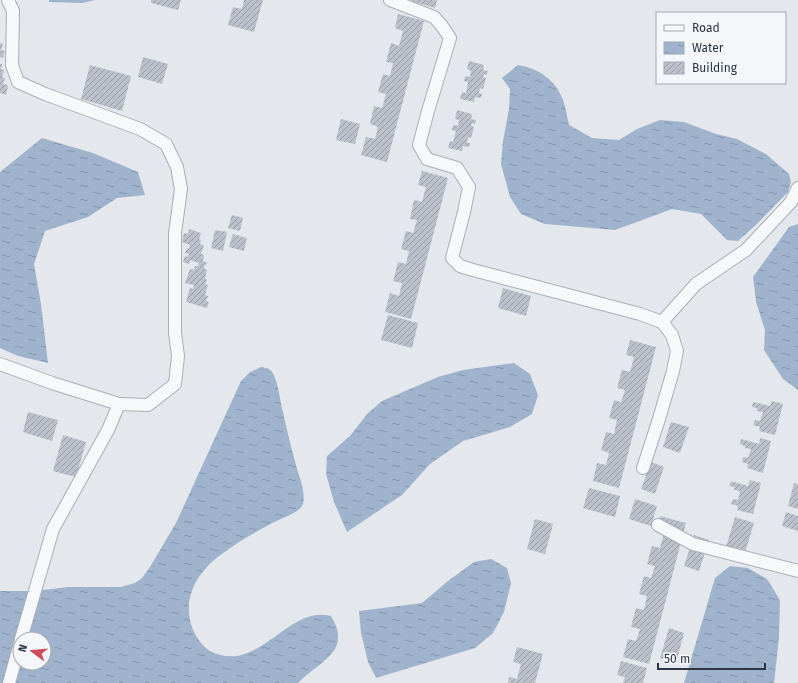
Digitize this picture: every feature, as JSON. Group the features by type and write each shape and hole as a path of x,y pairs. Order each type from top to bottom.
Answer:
{"street":[{"path":"0,364 52,383 119,404 148,405 175,384 178,356 175,333 176,233 181,189 177,167 166,144 140,129 45,94 18,82 12,65 12,11 8,0"},
{"path":"390,0 434,17 450,38 419,145 427,159 457,168 469,187 452,258 460,266 473,270 640,314 662,322 672,335 677,351 644,468"},
{"path":"662,322 696,284 746,250 791,202 798,188"},
{"path":"23,631 52,530 108,430 119,404"},
{"path":"658,525 693,544 798,572"},
{"path":"9,683 12,671"}],"water":[{"path":"49,0 95,0 82,3 49,2"},
{"path":"518,65 539,72 551,81 560,93 563,100 569,125 592,138 619,140 637,129 660,120 684,122 716,134 737,139 766,154 789,174 791,182 788,192 738,241 727,240 701,214 672,209 615,230 545,224 521,214 510,197 501,164 503,141 509,109 510,89 502,78"},
{"path":"42,138 93,153 138,172 145,195 117,198 88,217 45,231 34,264 41,304 48,363 18,356 0,348 0,172"},
{"path":"798,224 798,390 783,379 764,350 765,330 756,302 753,277 789,227"},
{"path":"514,363 530,374 538,395 532,414 510,427 463,441 430,464 402,495 347,532 334,502 326,474 327,456 350,436 367,414 382,401 438,377 463,370"},
{"path":"261,367 269,369 273,373 304,499 303,504 297,511 235,544 216,558 200,575 194,585 189,606 193,630 200,642 207,649 227,656 243,654 258,648 286,628 301,620 315,615 331,616 337,628 338,639 336,647 331,655 298,683 0,683 0,591 34,591 69,587 121,587 135,583 142,578 176,523 241,381 250,372"},
{"path":"491,559 507,568 511,583 504,612 493,633 475,648 376,678 368,662 361,633 359,611 422,603 474,562"},
{"path":"730,566 748,568 767,579 780,600 779,638 774,683 684,683 715,578"}],"building":[{"path":"151,0 181,0 178,10 151,3"},
{"path":"244,0 263,0 254,32 228,25 233,7 242,9"},
{"path":"437,0 435,8 411,1"},
{"path":"398,14 424,21 387,162 361,155 366,137 375,139 378,127 370,124 374,106 382,108 386,94 378,92 383,74 390,76 393,63 386,62 391,43 399,46 403,31 395,28"},
{"path":"0,43 3,44 1,50 5,51 3,58 0,57"},
{"path":"143,57 168,64 162,84 138,77"},
{"path":"469,61 484,65 483,70 488,71 487,75 484,74 483,77 486,78 483,89 480,88 479,93 482,94 481,98 475,97 474,102 460,99 462,92 466,93 468,82 464,81 465,76 470,77 471,71 467,69"},
{"path":"0,64 2,64 1,69 4,70 2,77 5,78 3,84 8,85 6,95 0,93"},
{"path":"90,65 131,76 122,111 81,99"},
{"path":"457,110 472,114 471,119 476,120 475,124 472,123 471,126 474,127 471,138 468,137 467,143 470,143 469,147 463,146 462,151 448,148 450,141 453,142 456,131 452,130 453,125 458,126 459,120 455,119"},
{"path":"341,119 360,124 355,144 336,140"},
{"path":"422,171 448,178 411,319 385,312 390,293 399,296 402,283 393,281 398,262 406,264 409,251 401,249 406,231 413,233 417,220 410,219 414,200 422,202 426,187 418,185"},
{"path":"232,215 243,218 240,231 228,228"},
{"path":"189,229 201,233 199,240 201,240 200,244 204,245 201,254 204,255 203,261 207,263 206,265 205,264 204,268 207,270 205,279 207,280 205,284 208,285 205,295 208,296 206,301 209,302 207,308 186,302 190,288 193,289 194,285 185,283 190,269 194,270 195,266 198,266 199,263 190,260 189,264 183,262 185,256 188,257 189,254 185,253 187,248 189,249 190,245 182,242 184,233 188,234"},
{"path":"215,230 227,232 223,251 211,248"},
{"path":"233,234 247,238 244,251 229,247"},
{"path":"503,288 531,296 526,316 498,308"},
{"path":"388,315 418,323 412,348 381,340"},
{"path":"630,340 656,347 619,488 593,481 597,463 606,465 609,453 601,450 606,432 614,434 617,420 609,418 614,400 621,402 625,390 617,388 622,370 630,372 634,357 626,355"},
{"path":"772,401 783,404 775,435 759,431 760,427 753,425 755,420 760,421 763,412 757,411 757,408 752,407 753,402 770,406"},
{"path":"28,412 58,420 52,441 23,432"},
{"path":"671,422 689,427 680,453 663,447"},
{"path":"63,435 86,442 76,477 53,471"},
{"path":"760,438 771,441 763,473 747,468 748,464 742,462 743,457 748,458 751,449 745,448 745,446 740,444 741,439 759,444"},
{"path":"651,462 664,467 655,494 641,489"},
{"path":"750,480 761,483 753,514 737,510 738,506 731,504 733,499 738,500 740,491 734,490 735,487 729,486 731,481 748,486"},
{"path":"794,483 798,484 798,509 788,506"},
{"path":"589,488 620,496 615,517 583,508"},
{"path":"635,499 657,506 651,526 629,519"},
{"path":"786,512 798,516 798,531 782,526"},
{"path":"660,516 686,523 649,664 623,657 628,639 636,641 640,629 631,627 636,608 644,610 647,596 639,594 644,576 651,578 655,566 647,564 652,546 660,548 664,533 656,531"},
{"path":"735,517 754,523 745,553 726,547"},
{"path":"535,519 553,524 545,554 527,549"},
{"path":"694,535 709,540 699,571 684,566"},
{"path":"669,628 684,633 676,663 660,658"},
{"path":"517,647 543,654 535,683 508,683 509,677 517,679 521,664 513,662"},
{"path":"621,661 647,668 643,683 623,683 625,677 617,675"}]}
